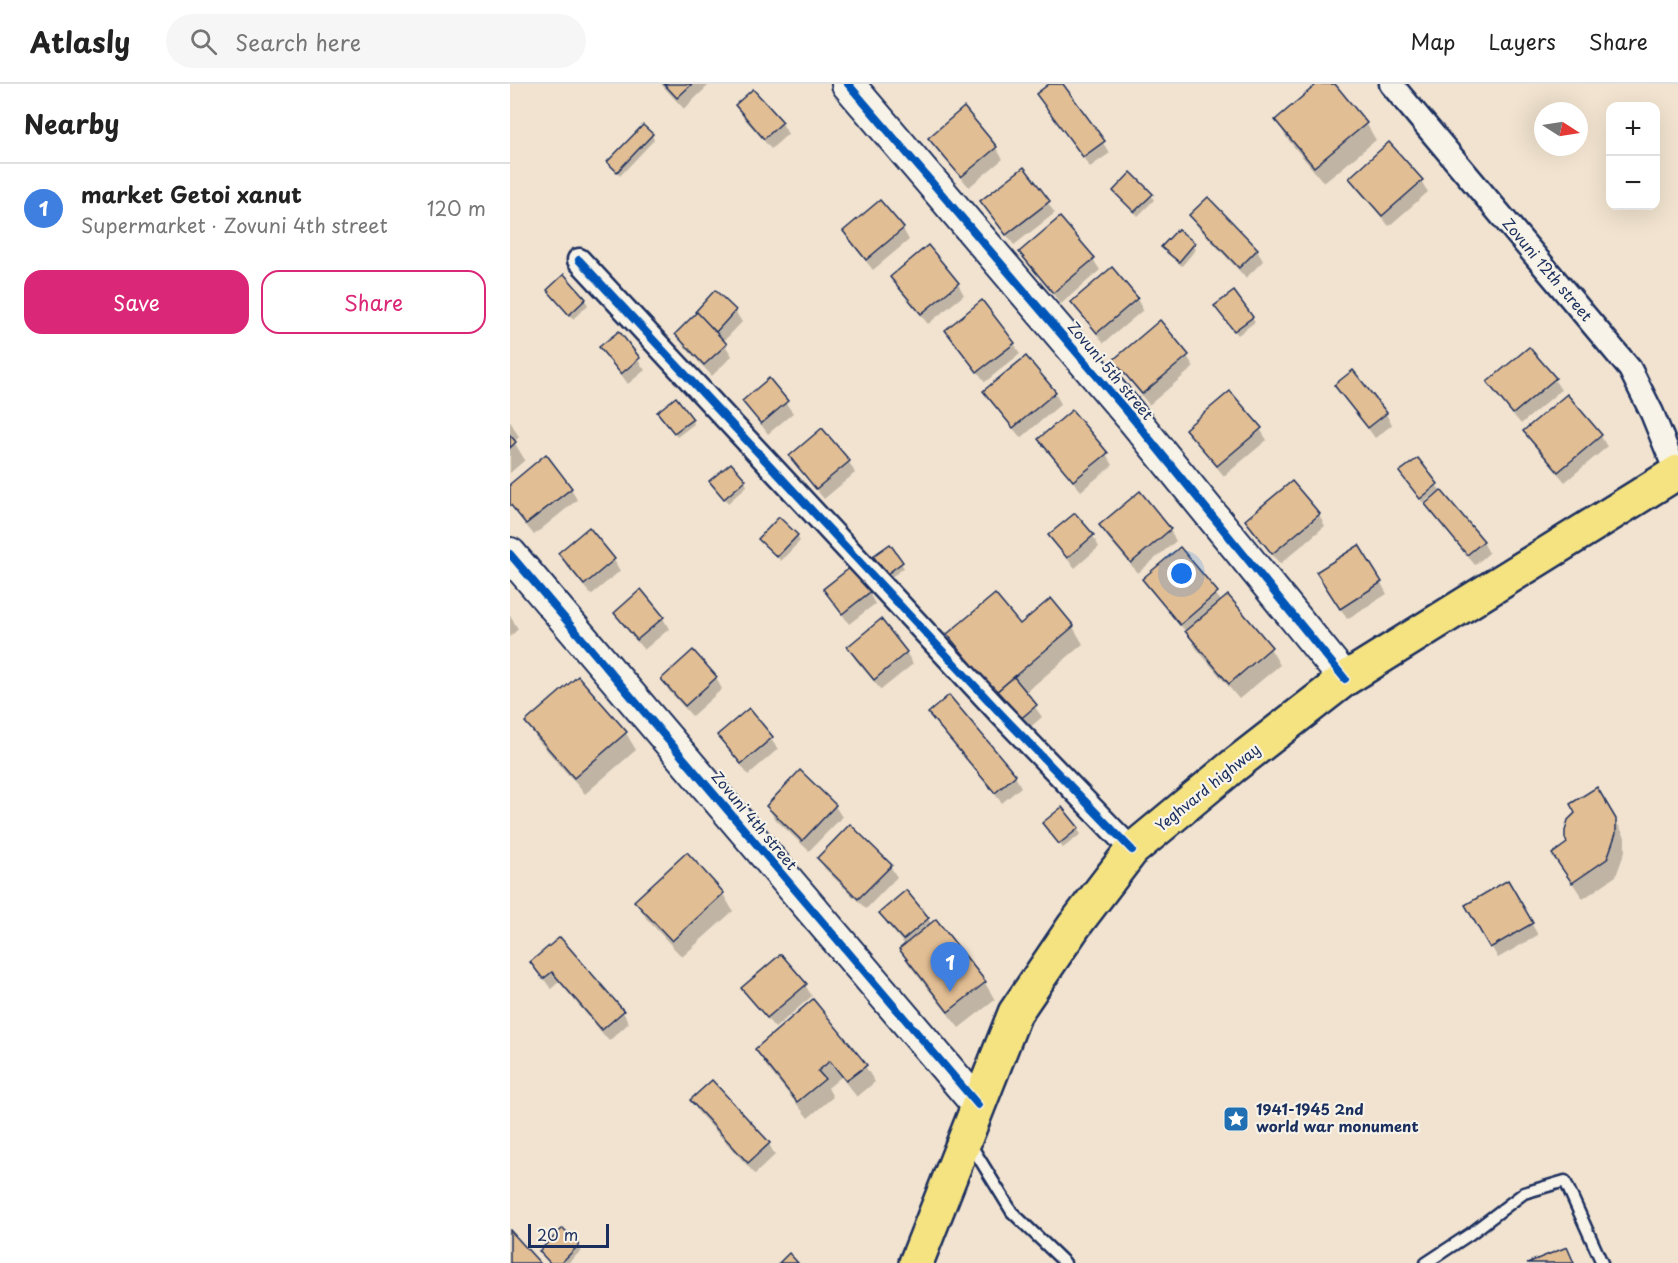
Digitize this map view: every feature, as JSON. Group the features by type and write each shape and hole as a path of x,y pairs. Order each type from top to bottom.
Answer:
{"main road":[{"name":"Yeghvard highway","path":"916,1263 1015,1013 1074,926 1132,850 1232,767 1345,679 1549,554 1677,472"}],"street":[{"name":"Zovuni 5th street","path":"849,84 1130,415 1345,679"},
{"name":"Zovuni 12th street","path":"1391,84 1630,369 1677,472"},
{"path":"579,260 1001,714 1132,850"},
{"name":"Zovuni 4th street","path":"510,554 978,1105"}],"lane":[{"path":"963,1142 974,1150 1012,1212 1065,1263"},
{"path":"1426,1263 1470,1234 1524,1193 1565,1180 1602,1263"}],"building":[{"path":"664,84 692,84 677,98"},
{"path":"1049,84 1063,84 1105,141 1083,157 1036,94"},
{"path":"1317,84 1335,84 1367,123 1314,167 1275,120"},
{"path":"753,89 783,122 764,139 735,105"},
{"path":"964,107 997,147 961,177 928,138"},
{"path":"643,125 653,134 617,172 607,162"},
{"path":"1389,142 1423,180 1382,216 1349,178"},
{"path":"1024,167 1050,201 1006,235 980,201"},
{"path":"1131,172 1153,194 1134,212 1113,191"},
{"path":"1208,197 1258,249 1239,268 1189,215"},
{"path":"880,200 904,228 866,260 843,231"},
{"path":"1060,217 1095,258 1053,293 1019,252"},
{"path":"1178,229 1195,243 1179,262 1161,247"},
{"path":"928,245 959,283 921,314 890,277"},
{"path":"1112,267 1138,298 1097,333 1071,302"},
{"path":"564,274 586,299 569,315 547,290"},
{"path":"715,290 736,310 716,332 695,312"},
{"path":"1234,291 1253,317 1234,331 1214,306"},
{"path":"982,300 1015,343 977,372 945,330"},
{"path":"697,312 727,344 704,365 675,334"},
{"path":"1160,320 1189,355 1142,394 1113,360"},
{"path":"619,331 640,358 621,374 599,347"},
{"path":"1529,347 1556,378 1513,414 1487,382"},
{"path":"1026,356 1056,392 1013,428 983,391"},
{"path":"1353,370 1387,413 1368,428 1334,385"},
{"path":"769,378 788,401 761,424 742,401"},
{"path":"1230,391 1262,428 1217,466 1185,429"},
{"path":"1567,394 1602,435 1558,472 1523,431"},
{"path":"676,397 693,419 674,433 657,412"},
{"path":"1072,410 1108,453 1073,481 1038,439"},
{"path":"822,428 850,461 816,489 789,456"},
{"path":"510,435 516,442 510,448"},
{"path":"546,454 572,488 526,524 510,504 510,484"},
{"path":"1418,458 1438,484 1420,499 1399,472"},
{"path":"731,463 746,480 724,499 709,481"},
{"path":"1292,481 1320,514 1272,554 1245,520"},
{"path":"1441,490 1484,541 1467,555 1425,504"},
{"path":"1140,491 1171,529 1131,563 1099,525"},
{"path":"1075,513 1094,535 1067,558 1048,535"},
{"path":"779,517 798,535 777,557 758,539"},
{"path":"589,527 615,559 584,585 558,553"},
{"path":"890,544 903,562 887,574 873,556"},
{"path":"1359,545 1382,582 1340,609 1316,572"},
{"path":"1180,547 1218,592 1180,625 1142,579"},
{"path":"851,567 870,592 842,614 823,589"},
{"path":"641,589 664,617 637,640 614,613"},
{"path":"995,594 1020,624 1051,598 1074,626 995,693 947,634"},
{"path":"1228,595 1272,647 1229,684 1185,631"},
{"path":"881,619 907,652 874,680 847,647"},
{"path":"693,650 717,677 685,706 661,679"},
{"path":"578,676 627,732 574,778 525,722"},
{"path":"1014,677 1037,705 1018,721 995,693"},
{"path":"949,695 1016,775 995,793 928,713"},
{"path":"749,708 773,737 741,764 717,735"},
{"path":"800,770 836,805 802,841 766,806"},
{"path":"1597,787 1616,819 1616,833 1607,859 1572,883 1552,854 1567,843 1565,831 1568,820 1575,813 1570,804"},
{"path":"1062,807 1079,828 1059,844 1042,823"},
{"path":"850,824 892,865 858,899 817,858"},
{"path":"687,852 724,893 672,941 634,901"},
{"path":"1508,880 1533,923 1490,948 1465,905"},
{"path":"906,890 929,918 903,940 879,913"},
{"path":"936,919 986,982 948,1012 899,949"},
{"path":"560,937 624,1011 602,1030 552,972 543,979 530,962"},
{"path":"781,954 807,984 767,1018 741,988"},
{"path":"813,999 867,1065 846,1081 830,1061 818,1071 825,1079 797,1102 755,1049"},
{"path":"712,1080 770,1143 748,1163 690,1100"},
{"path":"563,1228 579,1245 561,1263 550,1263 539,1251"},
{"path":"510,1230 540,1263 510,1263"},
{"path":"1567,1247 1574,1263 1527,1263"},
{"path":"789,1253 798,1263 779,1263"}],"cycle path":[{"path":"848,84 1130,415 1345,679"},
{"path":"579,260 1001,714 1132,850"},
{"path":"510,554 978,1105"}],"place":[{"name":"market Getoi xanut","path":"950,992"},
{"name":"1941-1945 2nd world war monument","path":"1236,1119"}]}
